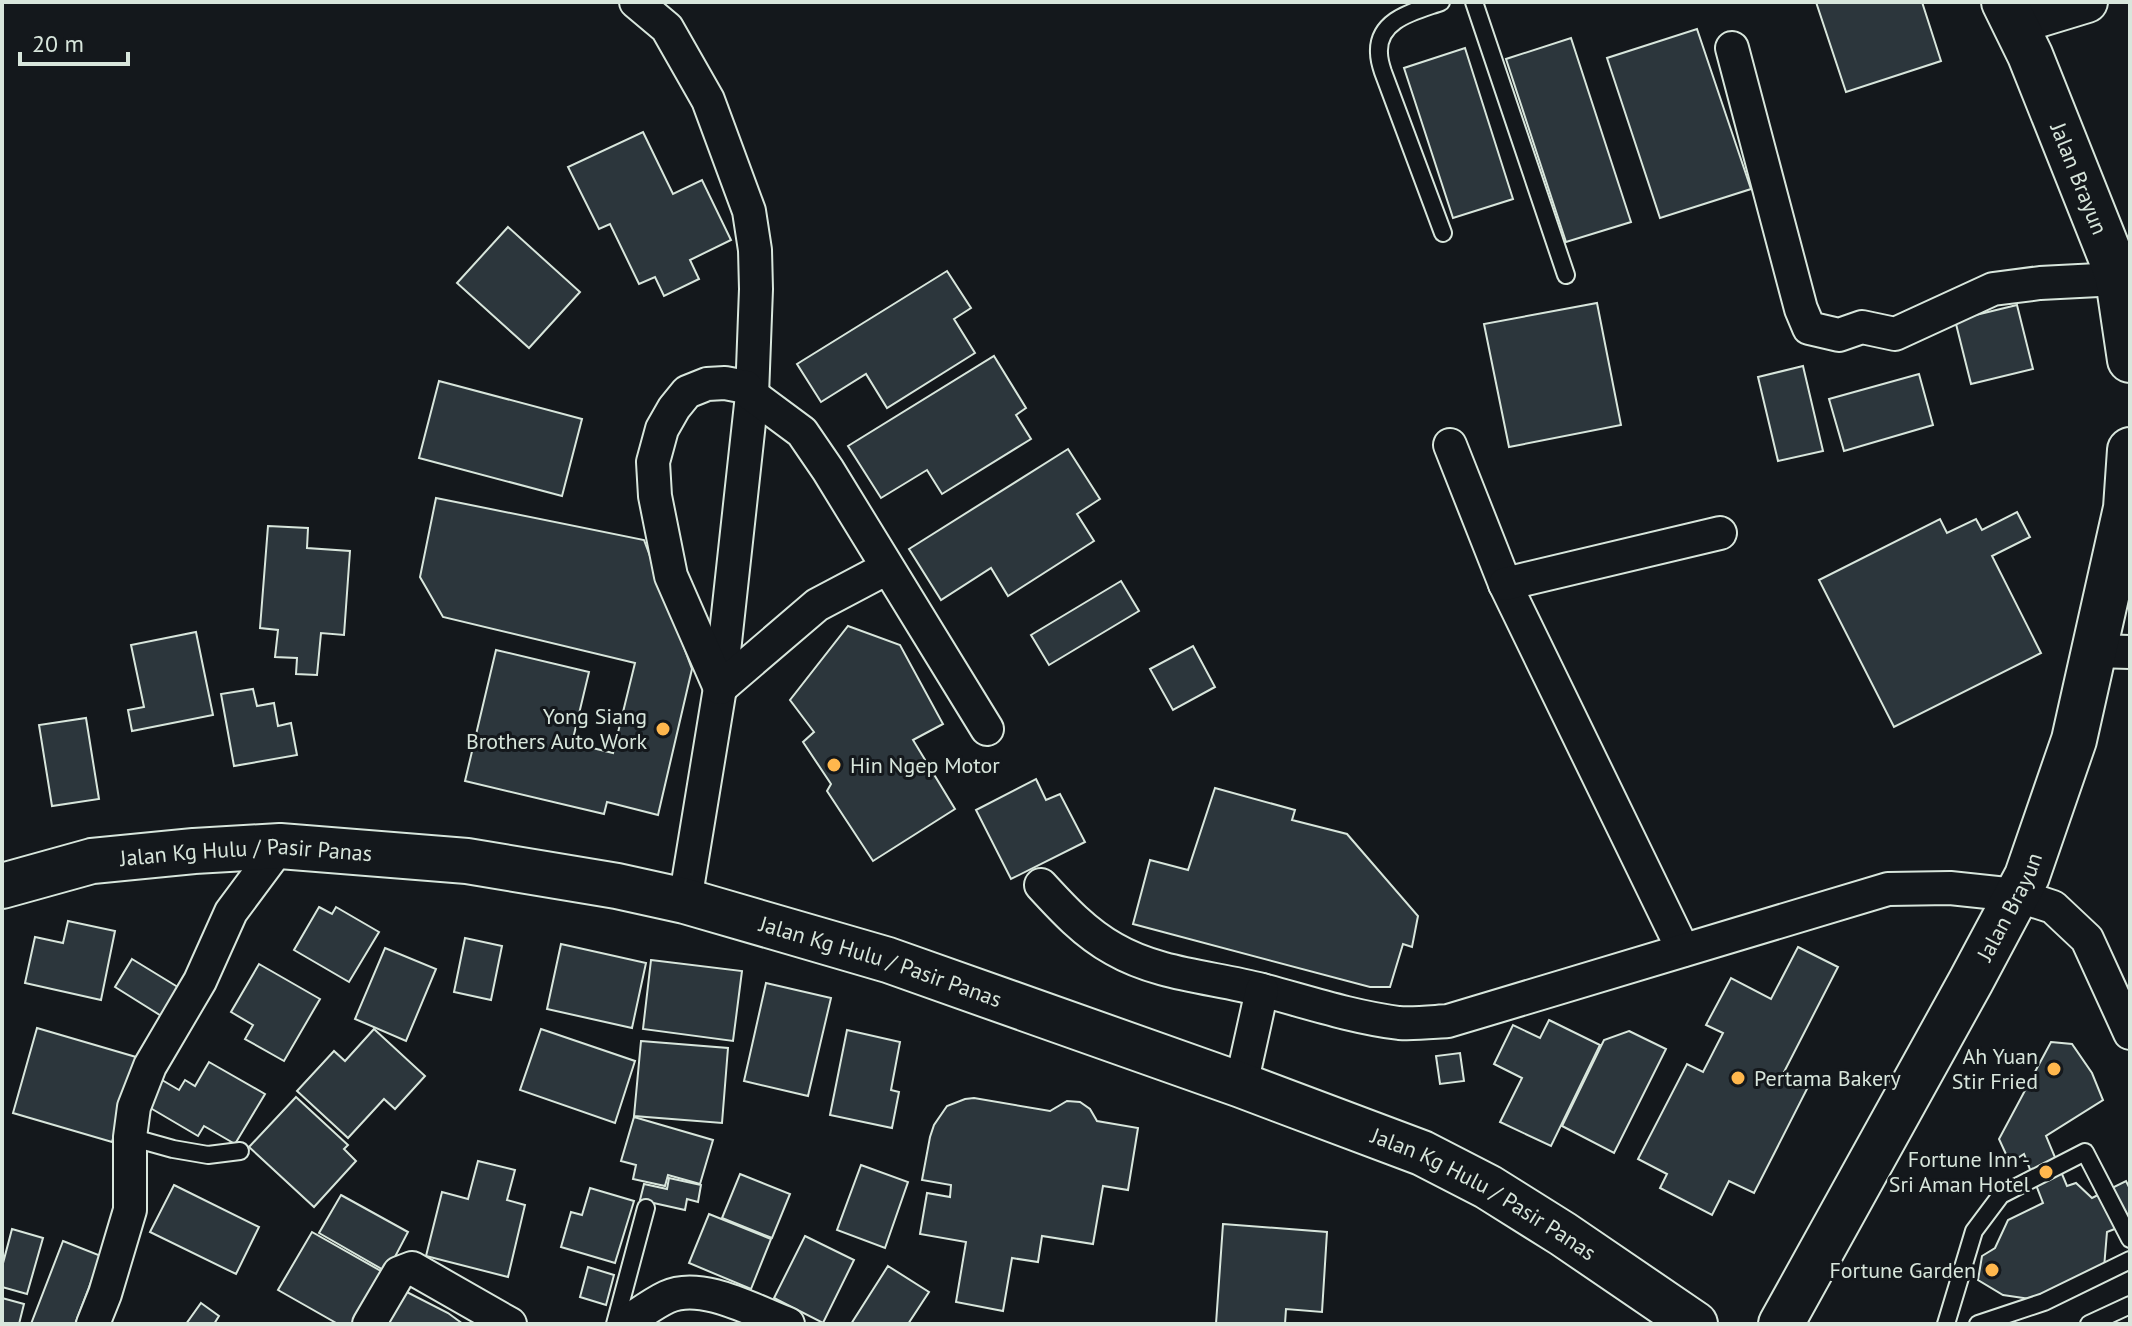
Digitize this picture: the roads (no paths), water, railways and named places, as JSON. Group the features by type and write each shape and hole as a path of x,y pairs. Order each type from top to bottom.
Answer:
{"main road":[{"name":"Jalan Brayun","path":"2010,13 2030,55 2118,279 2130,360"},
{"name":"Jalan Brayun","path":"1781,1324 2027,876 2074,740 2113,651 2130,450"},
{"name":"Jalan Kg Hulu / Pasir Panas","path":"2,886 92,861 280,846 467,861 617,886 685,901 888,960 1241,1085 1422,1153 1488,1187 1695,1324"}],"street":[{"path":"636,2 667,28 708,100 749,211 755,250 752,395 720,688 685,901"},
{"path":"2010,13 2087,2"},
{"path":"1732,48 1801,309 1809,328 1839,335 1862,327 1895,334 1993,289 2118,279"},
{"path":"720,688 671,576 655,496 653,462 662,429 687,392 707,384 725,383 746,387 752,395 802,432 987,729"},
{"path":"1450,445 1505,584 1683,950"},
{"path":"1505,584 1720,533"},
{"path":"720,688 817,605 887,568"},
{"path":"93,1324 130,1210 130,1137 134,1107 150,1066 200,981 231,912 280,846"},
{"path":"1041,885 1079,926 1125,955 1148,965 1400,1023 1448,1021 1888,889 1950,888 2016,895 2053,907 2087,939 2130,1033"},
{"path":"1241,1085 1262,990"},
{"path":"369,1324 399,1273 412,1268 510,1324"},
{"path":"624,1324 668,1297 685,1292 704,1292 788,1324"}],"lane":[{"path":"1441,2 1391,23 1382,35 1378,51 1443,233"},
{"path":"1474,2 1566,275"},
{"path":"130,1137 208,1155 240,1151"},
{"path":"1946,1324 1974,1231 2001,1195 2085,1152 2130,1239"},
{"path":"615,1324 646,1208"},
{"path":"1978,1324 2044,1302 2130,1260"},
{"path":"2089,1324 2130,1305"}],"place":[{"name":"Yong Siang Brothers Auto Work","path":"663,729"},
{"name":"Hin Ngep Motor","path":"834,765"},
{"name":"Ah Yuan Stir Fried","path":"2054,1069"},
{"name":"Pertama Bakery","path":"1738,1078"},
{"name":"Fortune Inn - Sri Aman Hotel","path":"2046,1172"},
{"name":"Fortune Garden","path":"1992,1270"}]}
